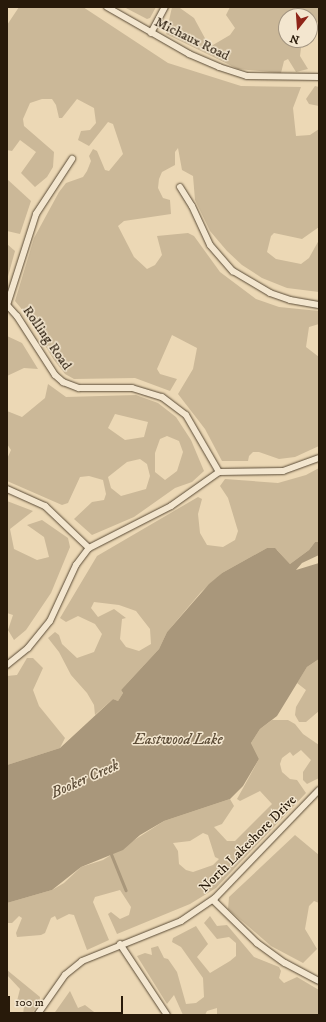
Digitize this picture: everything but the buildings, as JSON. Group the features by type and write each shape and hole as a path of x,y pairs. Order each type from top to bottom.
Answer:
{"street":[{"name":"Michaux Road","path":"107,7 189,54 247,76 319,77"},
{"path":"151,33 164,7"},
{"path":"7,305 36,214 72,159"},
{"path":"180,187 192,206 210,245 233,272 270,293 290,300 319,304"},
{"name":"Rolling Road","path":"7,305 17,316 49,367 63,382 79,388 132,388 162,397 186,415 219,472"},
{"path":"7,665 24,651 50,621 76,565 89,548 170,506 219,472 283,471 319,458"},
{"path":"7,490 45,506 89,548"},
{"name":"North Lakeshore Drive","path":"37,1015 72,968 92,955 182,921 213,900 319,790"},
{"path":"213,900 257,943 285,963 319,981"},
{"path":"120,944 167,1015"}],"shaded area":[{"path":"19,7 83,7 168,63 241,86 301,87 293,108 296,136 310,135 319,129 319,227 302,239 274,233 271,236 267,252 276,259 301,264 309,258 319,240 319,292 287,288 262,278 242,265 227,251 210,231 195,200 193,176 182,170 178,148 175,152 175,165 162,172 159,179 158,188 163,198 170,200 171,214 124,221 118,226 134,257 147,269 155,265 162,255 157,236 188,233 194,236 220,272 256,299 279,307 319,311 319,324 309,327 306,347 319,357 319,446 295,457 279,459 259,452 253,452 249,456 248,461 222,461 205,429 178,394 193,369 197,348 172,335 157,369 160,374 177,379 170,391 135,378 74,379 65,374 54,360 25,313 15,301 34,238 59,192 66,183 83,177 87,171 91,161 89,156 93,149 97,151 105,170 109,171 123,154 113,124 108,122 89,146 78,140 81,131 90,130 96,123 94,108 77,99 62,118 59,118 56,105 52,99 42,99 30,103 23,119 24,126 54,152 53,167 47,177 35,187 21,173 36,152 20,140 12,151 7,150 7,25"},
{"path":"124,7 156,7 150,18 147,19"},
{"path":"172,7 180,8 194,18 207,42 213,45 230,35 235,28 226,15 230,7 319,7 318,22 318,8 278,8 278,48 301,48 300,56 308,69 296,72 288,59 284,61 281,73 238,69 166,34"},
{"path":"315,86 319,87 319,106 309,104 306,99"},
{"path":"7,179 31,201 20,234 7,231"},
{"path":"7,244 15,251 7,280"},
{"path":"7,336 22,343 38,369 24,368 7,376"},
{"path":"48,384 66,397 136,395 158,403 176,417 191,440 204,471 192,482 175,488 134,517 92,535 74,519 92,502 104,500 106,494 103,480 89,476 80,477 68,503 62,505 7,481 7,459 11,450 7,444 7,411 22,417 45,398","holes":["115,414 148,422 144,437 125,440 108,428","167,436 179,441 183,452 177,471 165,480 155,472 155,453 160,439","140,459 147,464 150,476 146,489 121,496 111,488 108,477 127,462"]},
{"path":"319,468 319,542 315,542 309,550 290,564 277,550 267,548 222,573 201,592 167,632 159,649 121,690 123,693 118,701 113,699 95,715 94,705 87,693 71,675 59,652 48,638 55,632 59,635 62,644 77,658 94,652 102,634 95,624 78,616 66,622 60,618 97,556 198,497 202,499 198,514 200,533 207,545 223,547 235,540 238,531 228,498 220,486 225,479 278,483 306,475","holes":["94,602 119,605 136,611 150,629 151,644 139,651 126,647 120,639 122,619 126,618 114,609 98,617 91,608"]},
{"path":"7,501 33,511 10,529 14,549 37,560 49,557 44,537 27,525 42,520 68,538 70,547 51,593 26,630 14,640 8,630 13,615 7,613"},
{"path":"27,658 33,658 43,668 33,690 39,706 65,738 60,748 7,765 7,676 17,675"},
{"path":"319,659 319,711 306,722 299,722 295,715 296,707 306,690 297,683 307,667"},
{"path":"272,720 288,720 295,724 303,734 319,745 319,778 307,784 303,780 303,772 311,760 301,750 293,756 290,752 282,758 280,764 282,772 290,779 297,780 306,793 216,888 190,904 117,934 108,914 111,912 120,919 129,915 131,907 120,890 95,897 93,902 109,940 87,950 74,915 69,914 57,920 55,916 51,918 45,933 41,935 17,937 16,933 22,918 19,916 12,923 7,923 7,903 52,890 64,883 81,867 103,860 164,821 230,799 234,806 222,824 214,827 227,841 235,841 272,804 260,791 240,801 237,799 259,759 251,743 260,729","holes":["203,833 208,835 215,857 219,859 213,865 193,872 186,870 179,864 178,851 173,843 190,841"]},
{"path":"295,835 319,855 319,903 314,901 309,906 305,929 317,949 303,963 271,946 228,909 229,897"},
{"path":"210,916 217,926 227,925 254,957 279,967 281,971 279,978 284,983 297,977 319,990 319,1015 217,1015 217,1008 207,1011 205,1015 183,1015 174,995 167,1004 137,956 145,953 152,955 151,948 158,946 164,958 168,959 177,972 186,1004 196,1003 204,997 203,978 181,947 172,942 173,938 196,926 208,944 197,957 210,973 230,961 236,956 236,943 229,937 217,939 204,923"},
{"path":"7,970 40,997 39,1004 30,1015 23,1015 24,1006 17,1001 20,989 7,975"},
{"path":"70,991 78,1008 85,1005 98,1015 53,1015"}],"water":[{"name":"Eastwood Lake","path":"315,542 319,542 319,555 302,563 296,570 319,563 319,659 307,667 277,716 260,729 251,743 259,759 243,786 230,799 164,821 140,835 123,850 81,867 52,890 7,903 7,765 60,748 113,699 118,701 123,693 121,690 159,649 167,632 209,584 222,573 267,548 275,548 290,564 309,550"}],"waterway":[{"path":"111,853 126,890"}],"water label":[{"name":"Booker Creek","path":"85,779"}]}
